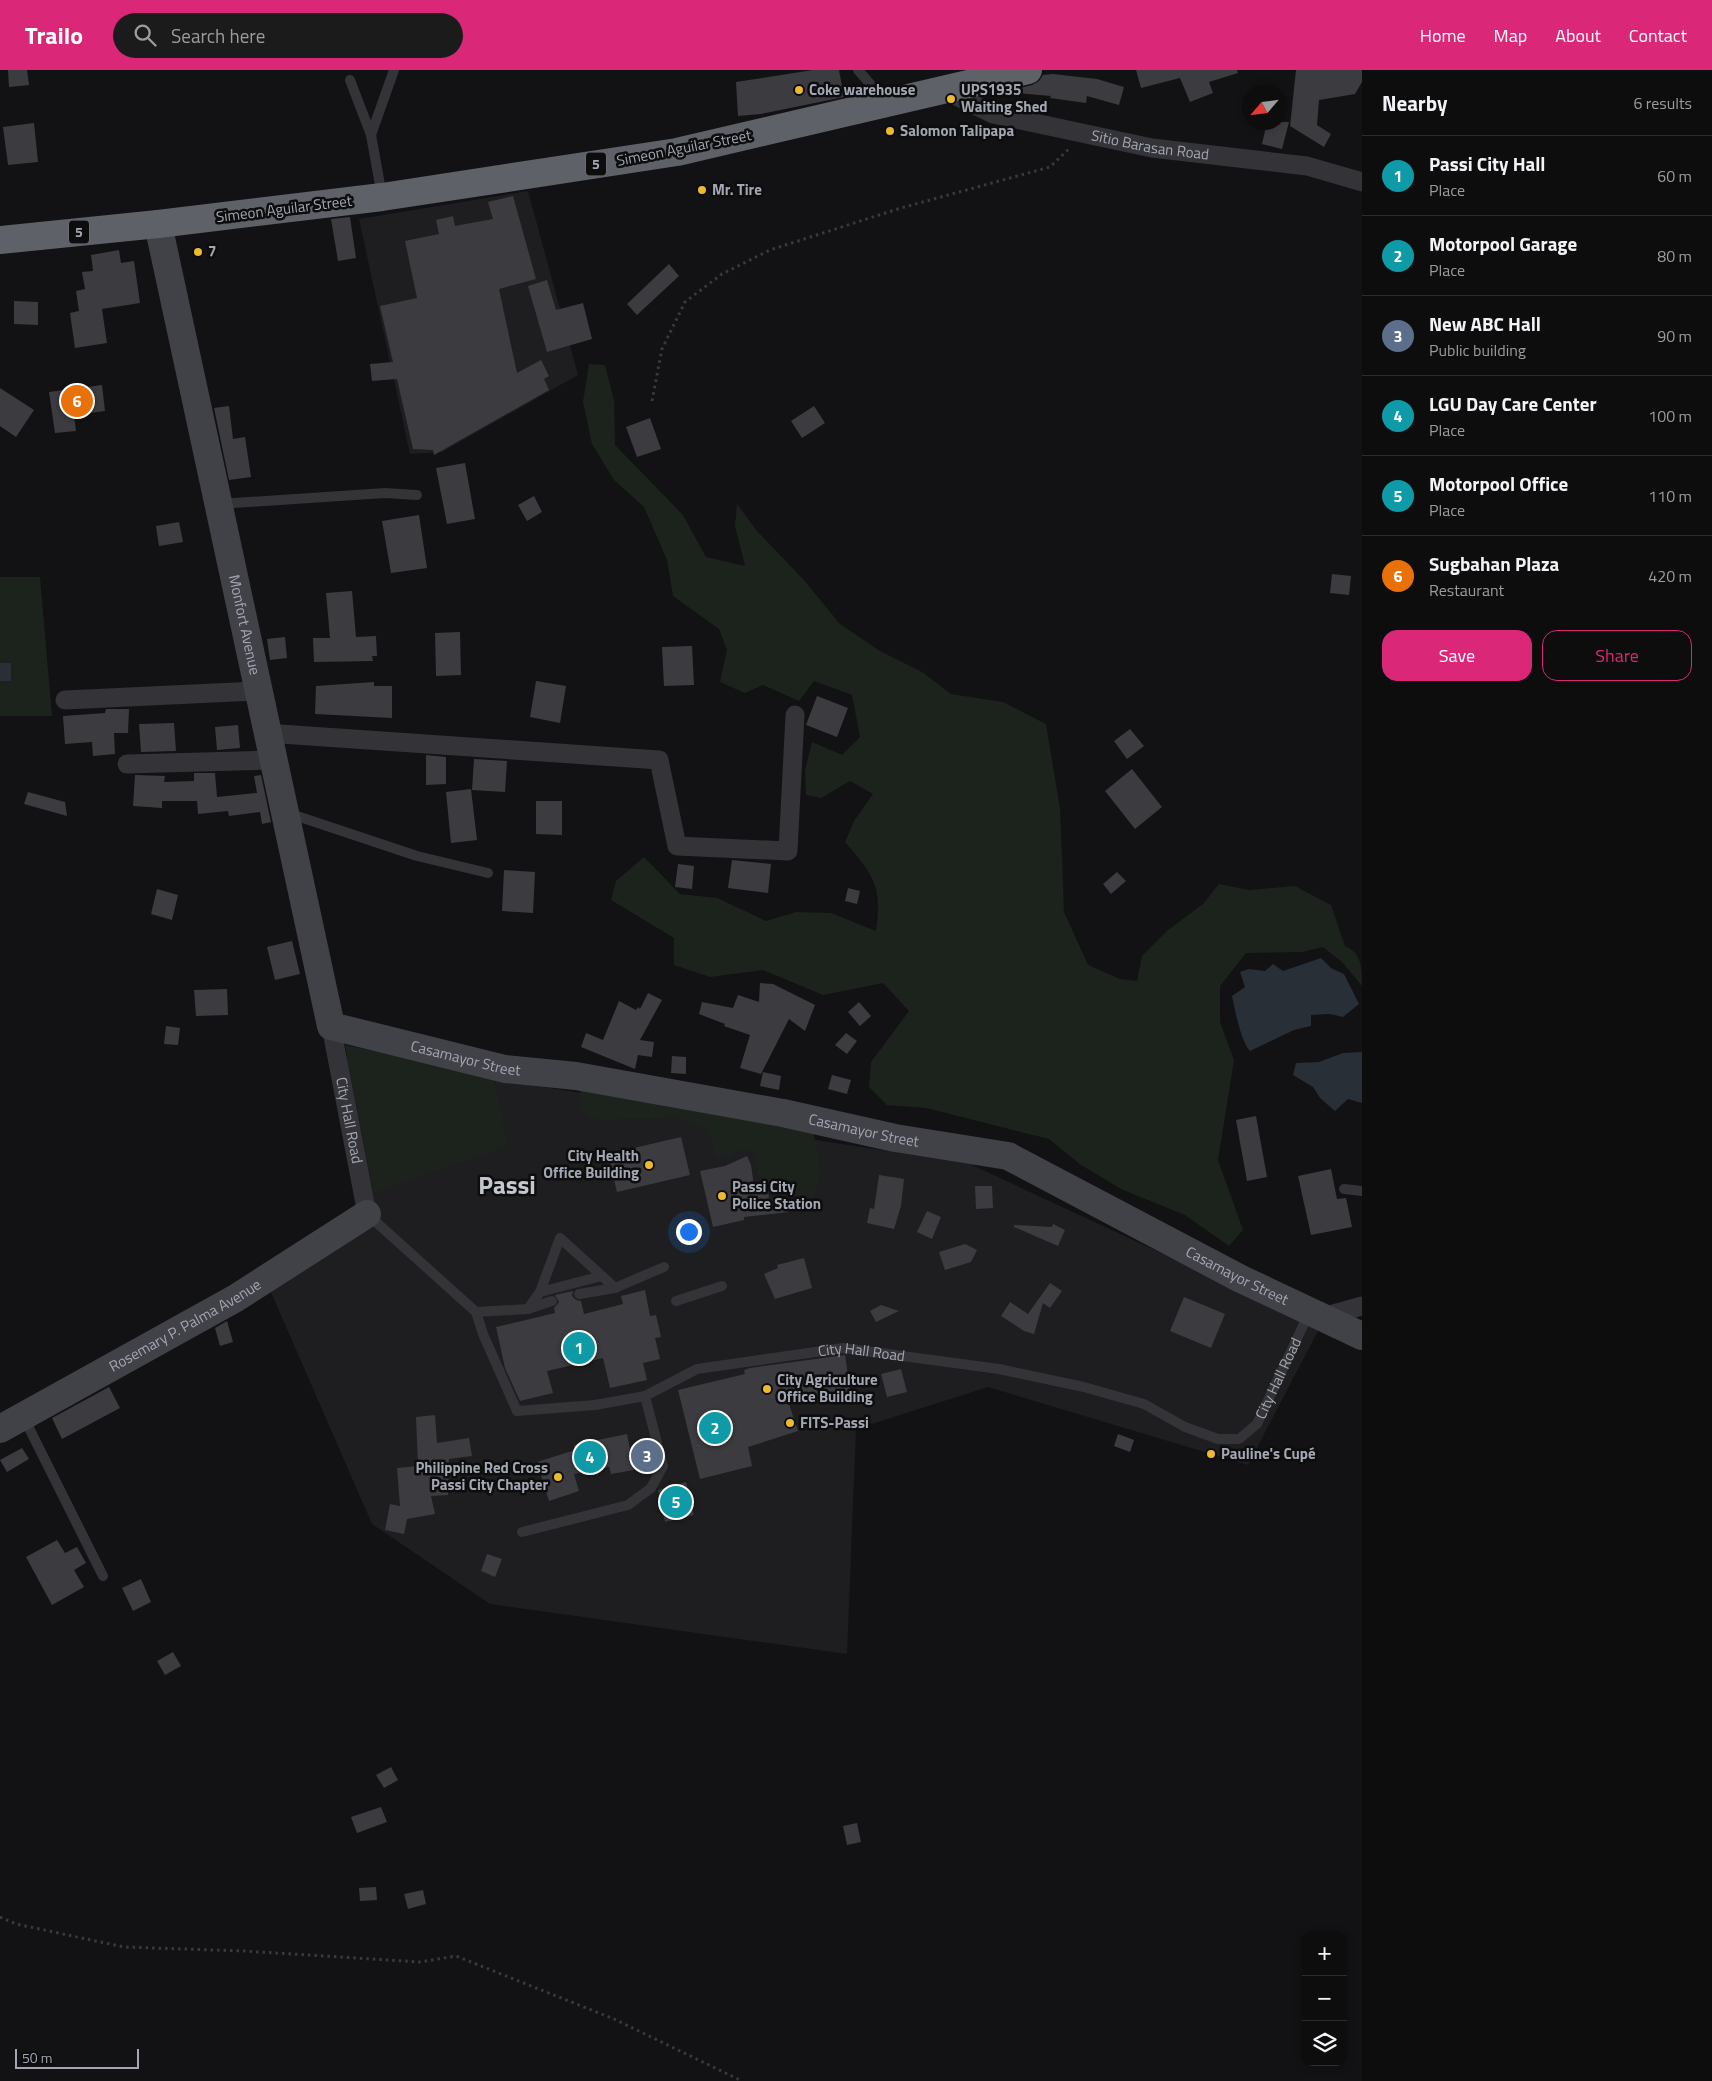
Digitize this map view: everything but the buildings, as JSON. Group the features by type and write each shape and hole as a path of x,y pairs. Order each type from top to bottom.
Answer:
{"highway":[{"name":"Simeon Aguilar Street","path":"158,224 382,196 677,152 944,90 976,76 1028,70"},
{"name":"5","path":"0,240 158,224"}],"street":[{"name":"Sitio Barasan Road","path":"944,90 993,114 1152,148 1307,166 1362,182"},
{"name":"Monfort Avenue","path":"158,224 257,691 331,1026"},
{"path":"65,700 257,691"},
{"path":"266,732 659,760 677,846 788,851 795,715"},
{"path":"127,764 272,760"},
{"name":"City Hall Road","path":"331,1026 368,1214"},
{"name":"Casamayor Street","path":"331,1026 505,1068 576,1076 783,1114 896,1138 1008,1156 1239,1278 1362,1336"},
{"name":"Rosemary P. Palma Avenue","path":"12,1422 236,1298 368,1214"},
{"path":"1317,1314 1362,1306"}],"lane":[{"path":"371,135 394,70"},
{"path":"858,70 886,103"},
{"path":"350,80 371,135 382,196"},
{"path":"217,504 385,493 417,495"},
{"path":"284,812 417,856 488,873"},
{"path":"1344,1189 1362,1191"},
{"path":"368,1214 476,1312 528,1309 552,1301"},
{"path":"528,1309 540,1292 560,1238 615,1288"},
{"path":"579,1294 615,1288 664,1267"},
{"path":"540,1292 602,1276"},
{"path":"676,1301 722,1286"},
{"name":"City Hall Road","path":"476,1312 483,1334 517,1412 595,1405 645,1396 697,1369 842,1348 998,1369 1084,1386 1144,1404 1185,1427 1218,1440 1239,1439 1257,1424 1317,1314"},
{"path":"522,1532 628,1505 651,1488 662,1466 645,1396"},
{"path":"12,1422 103,1576"}],"path":[{"path":"652,401 662,348 685,302 722,274 770,250 901,208 1050,168 1075,143 1077,131"},
{"path":"0,1917 16,1924 124,1947 244,1951 420,1962 456,1956 614,2019 742,2081"}],"shaded area":[{"path":"528,191 578,375 442,452 410,454 359,219"},
{"path":"589,364 605,365 614,401 615,445 683,515 706,557 745,566 735,526 737,504 757,531 803,579 840,624 880,651 922,672 951,694 1003,702 1046,724 1060,808 1064,912 1088,965 1120,979 1137,981 1142,956 1168,930 1203,904 1219,884 1249,890 1295,886 1331,905 1345,946 1355,953 1360,962 1362,986 1342,962 1323,947 1302,952 1246,953 1220,986 1220,1022 1234,1060 1218,1160 1243,1230 1229,1246 1185,1215 1123,1190 1081,1165 1049,1139 926,1108 887,1105 869,1087 871,1062 909,1011 883,983 823,995 763,970 710,977 674,965 674,938 611,900 616,881 644,857 680,894 717,898 766,921 796,912 831,913 876,931 878,915 878,902 874,882 863,864 845,842 854,821 873,794 850,781 821,798 806,795 805,770 812,742 842,755 860,737 852,695 814,681 799,701 763,685 745,693 720,682 727,650 719,629 673,596 667,560 644,507 614,480 592,444 583,402"},
{"path":"0,577 40,577 52,716 0,716"},
{"path":"0,663 11,663 11,681 0,681"},
{"path":"1321,958 1331,968 1344,974 1359,1004 1343,1017 1330,1014 1311,1015 1311,1026 1294,1030 1250,1051 1241,1033 1232,996 1245,987 1240,972 1249,969 1265,971 1273,964 1283,971"},
{"path":"345,1045 493,1075 508,1146 374,1192"},
{"path":"1362,1052 1362,1103 1348,1099 1335,1111 1320,1098 1313,1087 1293,1075 1296,1063 1319,1062 1343,1053"},
{"path":"343,1057 576,1092 797,1137 970,1164 1320,1327 1248,1465 988,1387 856,1429 847,1654 490,1604 372,1524 270,1290 376,1216"},
{"path":"581,1087 812,1128 820,1168 817,1187 805,1203 800,1196 769,1185 759,1175 755,1155 743,1148 729,1156 715,1156 708,1129 692,1125 679,1117 598,1120 578,1109"}],"place":[{"name":"Coke warehouse","path":"799,90"},
{"name":"UPS1935 Waiting Shed","path":"951,99"},
{"name":"Salomon Talipapa","path":"890,131"},
{"name":"Mr. Tire","path":"702,190"},
{"name":"7","path":"198,252"},
{"name":"Sugbahan Plaza","path":"77,401"},
{"name":"City Health Office Building","path":"649,1165"},
{"name":"Passi City Police Station","path":"722,1196"},
{"name":"Passi City Hall","path":"579,1348"},
{"name":"City Agriculture Office Building","path":"767,1389"},
{"name":"FITS-Passi","path":"790,1423"},
{"name":"Motorpool Garage","path":"715,1428"},
{"name":"Pauline's Cupé","path":"1211,1454"},
{"name":"New ABC Hall","path":"647,1456"},
{"name":"LGU Day Care Center","path":"590,1457"},
{"name":"Philippine Red Cross Passi City Chapter","path":"558,1477"},
{"name":"Motorpool Office","path":"676,1502"}],"district":[{"name":"Passi","path":"507,1185"}]}
